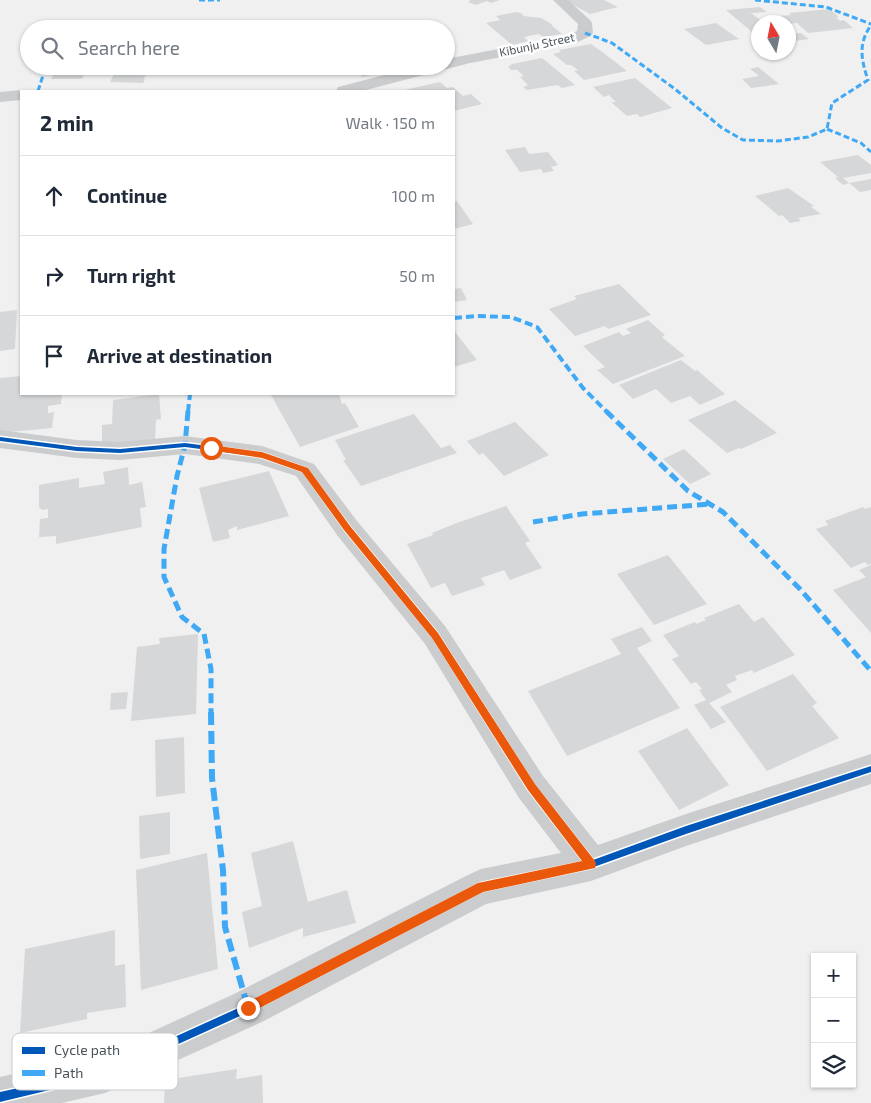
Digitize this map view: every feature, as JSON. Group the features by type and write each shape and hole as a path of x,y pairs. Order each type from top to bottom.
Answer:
{"street":[{"name":"Kibunju Street","path":"455,62 571,40 585,33 585,23 560,0"},
{"path":"348,90 405,75"},
{"path":"0,97 20,95"},
{"path":"0,439 120,451 185,445 262,455 305,470 347,528 435,635 531,787 591,864"},
{"path":"178,1040 248,1008 481,887 591,864 686,830 871,769"},
{"path":"0,1097 31,1090"}],"building":[{"path":"469,0 500,0 491,3 487,1 476,5 468,2"},
{"path":"564,0 604,0 618,7 590,14"},
{"path":"760,7 767,12 751,13 754,15 751,15 751,31 726,10"},
{"path":"830,9 839,17 836,17 840,21 844,20 853,28 808,33 796,23 796,15 789,13"},
{"path":"516,12 524,16 541,18 553,25 551,25 562,34 543,37 539,34 528,36 524,38 529,41 512,45 486,23 500,20 496,16"},
{"path":"716,23 739,39 706,45 684,29"},
{"path":"796,33 801,33 809,39 796,41"},
{"path":"591,44 627,71 584,80 574,71 578,70 571,65 567,65 553,54 561,52 559,50"},
{"path":"542,58 575,85 562,88 558,85 527,90 523,87 528,85 520,77 524,76 517,70 511,70 508,67 512,64"},
{"path":"758,67 779,84 751,88 742,79 759,76 750,69"},
{"path":"53,75 84,75 82,79 51,79"},
{"path":"114,75 146,75 143,83 110,82"},
{"path":"635,78 672,108 640,117 637,114 627,116 611,102 616,102 609,95 604,97 593,87"},
{"path":"440,82 447,88 453,87 463,96 471,94 482,104 455,111 455,90 404,90"},
{"path":"525,147 529,154 548,152 558,165 551,167 554,171 543,173 541,169 520,172 505,150"},
{"path":"858,155 871,165 871,173 843,178 849,183 843,185 835,178 838,177 820,162"},
{"path":"871,179 871,190 860,192 849,183"},
{"path":"788,188 814,206 811,207 821,214 798,218 801,221 790,223 755,196"},
{"path":"457,201 473,224 455,229 455,202"},
{"path":"619,284 651,315 608,329 605,326 575,336 549,309 577,299 574,296"},
{"path":"461,288 467,300 455,302 455,289"},
{"path":"17,310 15,349 0,351 0,312"},
{"path":"648,320 665,335 662,337 685,356 613,384 597,370 605,367 583,346 619,332 623,336 631,333 626,329"},
{"path":"455,332 477,360 455,367"},
{"path":"681,360 695,371 697,370 725,394 700,405 690,396 671,403 656,389 633,399 619,385"},
{"path":"20,376 20,395 62,395 61,404 48,406 48,413 54,412 52,428 0,433 0,378"},
{"path":"159,395 161,419 156,420 155,440 102,448 102,425 112,424 113,400"},
{"path":"271,395 339,395 342,404 345,403 359,427 300,447"},
{"path":"735,400 777,433 727,453 688,420"},
{"path":"414,414 441,448 450,445 457,453 361,486 343,460 346,460 335,440"},
{"path":"515,422 549,455 504,476 483,453 479,455 467,441"},
{"path":"684,449 711,474 690,484 663,459"},
{"path":"128,467 129,485 142,482 146,507 140,508 142,527 56,544 56,536 39,537 40,519 48,518 48,509 42,510 39,507 39,485 79,478 79,488 105,484 103,472"},
{"path":"269,471 289,516 237,530 237,526 228,530 230,538 213,542 199,488"},
{"path":"506,506 530,541 525,543 542,568 510,580 504,570 481,578 485,585 452,596 445,583 431,588 407,544 433,535 432,533 454,524"},
{"path":"863,507 865,509 871,507 871,564 868,565 865,562 851,568 816,529 828,525 825,521"},
{"path":"668,555 707,604 654,625 617,574"},
{"path":"871,565 871,633 833,590 866,577 859,570"},
{"path":"739,604 754,622 763,617 795,655 754,673 752,670 735,676 737,680 726,685 732,692 709,703 726,722 711,729 694,705 706,700 699,690 702,689 696,682 691,684 672,659 679,656 663,635 695,622 696,624 706,620 704,618"},
{"path":"642,627 652,641 637,648 680,708 567,756 528,691 621,654 611,639"},
{"path":"198,634 196,714 131,721 137,647 160,644 159,638"},
{"path":"793,674 817,703 812,706 839,738 767,771 720,707"},
{"path":"128,692 126,709 110,710 111,693"},
{"path":"687,728 729,785 679,810 638,751"},
{"path":"184,737 185,793 156,797 155,740"},
{"path":"170,812 170,854 140,859 139,816"},
{"path":"293,841 308,902 347,890 356,923 303,937 303,928 249,948 242,912 262,906 251,853"},
{"path":"207,853 218,969 141,990 136,870"},
{"path":"115,930 115,966 125,964 126,1007 87,1013 87,1019 20,1033 25,949"},
{"path":"237,1069 236,1079 262,1075 263,1103 164,1103 165,1090 178,1090 178,1078"}],"marked path":[{"path":"199,0 220,0"},
{"path":"755,0 826,7 871,24"},
{"path":"585,33 612,43 675,89 722,128 743,140 778,141 808,137 827,129 832,103 868,80 862,58 861,45 871,25"},
{"path":"38,90 42,75"},
{"path":"827,129 861,143 871,152"},
{"path":"455,318 476,316 511,317 537,327 583,388 688,491 723,512 800,589 871,671"},
{"path":"190,395 185,445 177,476 164,549 164,577 182,617 204,634 211,669 212,778 223,870 225,927 248,1008"},
{"path":"533,522 582,514 710,504"}],"cycle path":[{"path":"0,439 77,449 120,451 185,445 262,455 305,470 347,528 435,635 531,787 591,864 686,830 871,769"},
{"path":"178,1040 248,1008 481,887 591,864"},
{"path":"0,1097 31,1090"}],"route":[{"path":"211,448 262,455 305,470 347,528 435,635 531,787 591,864 481,887 248,1008"}]}
